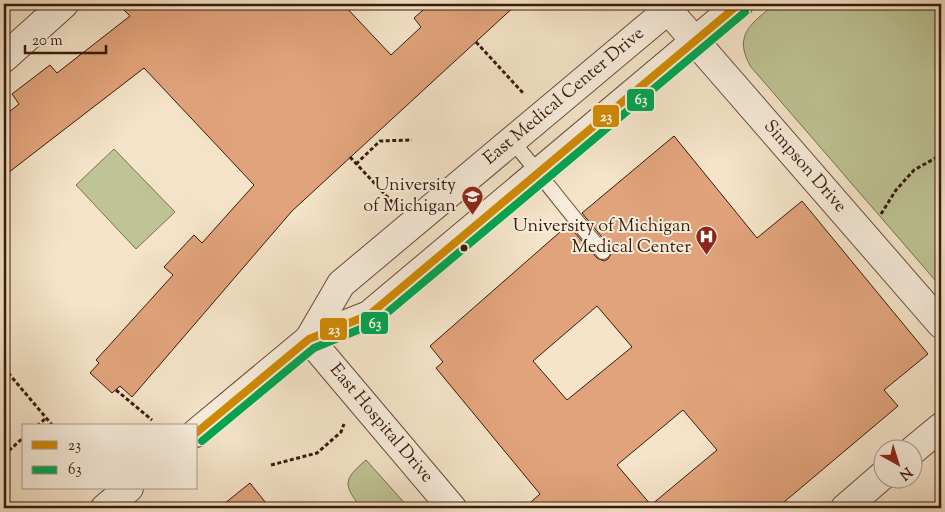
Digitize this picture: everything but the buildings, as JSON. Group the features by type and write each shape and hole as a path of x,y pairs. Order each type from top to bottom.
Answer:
{"street":[{"path":"4,58 64,4"},
{"name":"East Medical Center Drive","path":"198,431 309,339 369,315 739,4"},
{"name":"East Medical Center Drive","path":"309,339 341,284 672,7"},
{"name":"Simpson Drive","path":"672,7 695,41 941,324"},
{"name":"East Hospital Drive","path":"309,339 452,508"},
{"path":"922,443 941,427"},
{"path":"845,508 872,485"},
{"path":"105,508 127,490"}],"lane":[{"path":"512,141 574,219 603,252"}],"path":[{"path":"476,42 525,95"},
{"path":"356,164 380,141 412,140"},
{"path":"880,214 896,190 914,170 941,155"},
{"path":"350,158 395,205"},
{"path":"4,368 51,424"},
{"path":"116,390 152,420"},
{"path":"39,424 46,418"},
{"path":"271,465 317,453 341,432 344,424"},
{"path":"4,455 22,440"}],"green space":[{"path":"775,4 941,4 941,287 751,67 746,56 744,38 752,24"},
{"path":"114,149 175,212 136,249 76,185"},
{"path":"366,460 409,508 361,508 351,493 348,482 353,473"}],"transit line":[{"name":"23","path":"198,431 309,339 369,315 739,4"},
{"name":"63","path":"202,441 314,348 375,323 745,12"}],"place":[{"name":"University of Michigan","path":"472,215"},
{"name":"University of Michigan Medical Center","path":"707,256"}]}
